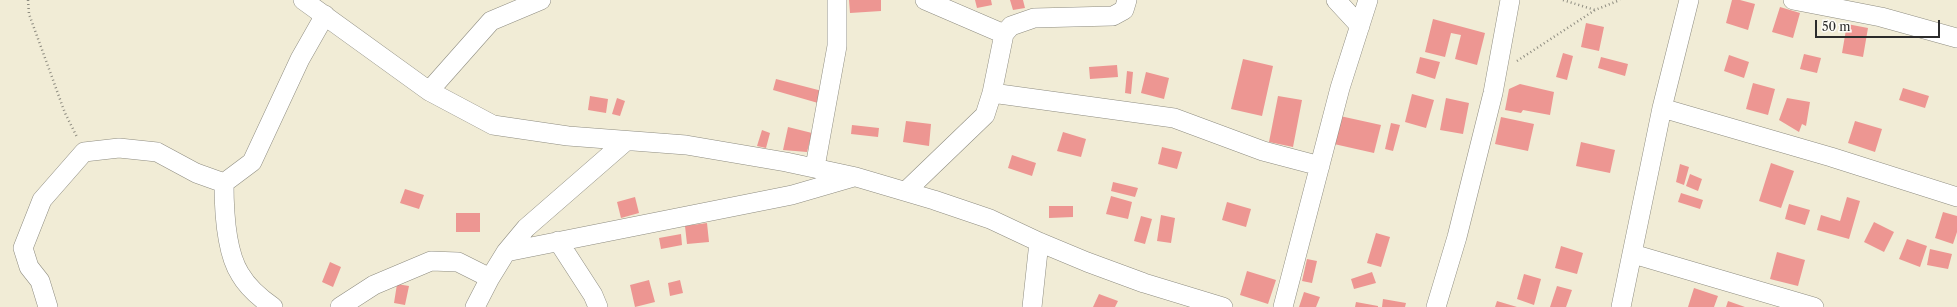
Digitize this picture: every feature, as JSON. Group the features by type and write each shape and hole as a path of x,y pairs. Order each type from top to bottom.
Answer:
{"street":[{"path":"303,0 429,91 493,125 568,136 686,145 815,167 856,177 906,191 990,219 1040,242 1144,283 1223,307"},
{"path":"429,91 491,21 541,0"},
{"path":"815,167 837,46 836,0"},
{"path":"925,0 1004,34"},
{"path":"906,191 985,115 992,93 1004,34 1011,26 1034,18 1113,16 1124,10 1127,0"},
{"path":"1336,0 1360,26"},
{"path":"1283,307 1340,88 1368,0"},
{"path":"1436,307 1457,237 1491,101 1510,0"},
{"path":"1621,307 1662,108 1689,0"},
{"path":"1793,0 1881,16 1957,38"},
{"path":"224,183 252,162 300,59 325,15"},
{"path":"992,93 1174,118 1263,152 1320,166"},
{"path":"1662,108 1831,157 1957,197"},
{"path":"475,307 506,252 526,228 626,141"},
{"path":"48,307 40,281 29,267 23,248 42,200 84,152 119,148 157,152 196,174 224,183"},
{"path":"506,252 792,195 856,177"},
{"path":"224,183 224,209 230,248 239,274 259,297 273,307"},
{"path":"558,241 593,295 598,307"},
{"path":"1032,307 1040,242"},
{"path":"1633,254 1814,307"},
{"path":"340,307 374,285 430,261 458,262 490,278"}],"path":[{"path":"28,0 29,14 65,113 84,152"},
{"path":"1563,0 1595,10"},
{"path":"1513,64 1595,10 1620,0"}],"building":[{"path":"849,0 881,0 881,11 850,13"},
{"path":"975,0 991,0 992,5 977,8"},
{"path":"1010,0 1023,0 1025,8 1013,10"},
{"path":"1732,0 1740,0 1755,4 1748,30 1726,23"},
{"path":"1780,7 1800,13 1793,38 1772,32"},
{"path":"1433,19 1485,33 1477,65 1455,59 1461,35 1451,33 1445,57 1425,52"},
{"path":"1586,23 1604,27 1599,51 1581,47"},
{"path":"1847,24 1868,28 1863,57 1842,53"},
{"path":"1563,53 1573,56 1567,80 1556,77"},
{"path":"1804,54 1821,58 1817,73 1800,69"},
{"path":"1729,55 1749,62 1744,78 1724,71"},
{"path":"1420,57 1440,62 1435,79 1416,73"},
{"path":"1601,57 1628,64 1625,76 1598,68"},
{"path":"1243,59 1273,66 1262,116 1231,109"},
{"path":"1117,65 1118,77 1090,79 1089,67"},
{"path":"1127,71 1133,72 1131,94 1125,93"},
{"path":"1146,72 1169,78 1164,99 1141,93"},
{"path":"776,79 822,91 818,103 773,90"},
{"path":"1753,83 1775,89 1768,115 1746,109"},
{"path":"1520,84 1554,92 1550,115 1523,110 1521,113 1505,110 1509,89"},
{"path":"1903,88 1929,96 1925,108 1899,100"},
{"path":"1412,94 1434,100 1426,128 1405,122"},
{"path":"590,96 608,99 606,113 588,110"},
{"path":"1278,96 1302,100 1293,147 1269,142"},
{"path":"617,98 625,101 620,116 612,114"},
{"path":"1446,98 1469,103 1463,134 1440,130"},
{"path":"1787,98 1810,102 1806,126 1802,124 1799,132 1779,120"},
{"path":"1340,116 1381,125 1374,153 1334,144"},
{"path":"1501,117 1534,124 1528,151 1495,144"},
{"path":"906,121 931,124 929,146 903,142"},
{"path":"1855,121 1882,129 1875,152 1848,143"},
{"path":"1391,123 1400,125 1393,151 1385,149"},
{"path":"852,125 879,128 878,137 851,134"},
{"path":"788,127 812,133 807,152 783,150"},
{"path":"762,130 770,133 766,148 757,146"},
{"path":"1063,132 1086,139 1081,157 1057,151"},
{"path":"1581,142 1615,150 1610,173 1576,166"},
{"path":"1162,147 1182,152 1177,169 1158,164"},
{"path":"1012,155 1036,163 1032,176 1008,168"},
{"path":"1771,163 1794,171 1781,208 1759,201"},
{"path":"1680,164 1689,167 1684,185 1676,182"},
{"path":"1690,174 1702,179 1698,191 1686,186"},
{"path":"1113,182 1138,188 1135,197 1111,191"},
{"path":"405,189 424,195 419,209 400,203"},
{"path":"1681,193 1703,200 1700,209 1678,202"},
{"path":"1111,196 1132,202 1128,219 1106,214"},
{"path":"635,197 639,213 621,218 617,202"},
{"path":"1847,197 1860,201 1849,239 1817,230 1821,215 1840,221"},
{"path":"1227,202 1251,209 1246,227 1222,220"},
{"path":"1789,204 1810,210 1805,225 1785,219"},
{"path":"1049,206 1073,206 1073,217 1049,218"},
{"path":"1943,212 1957,216 1957,232 1953,244 1935,238"},
{"path":"456,213 480,213 480,232 456,232"},
{"path":"1161,215 1175,218 1171,243 1157,241"},
{"path":"1141,216 1152,219 1145,244 1134,241"},
{"path":"1874,222 1894,232 1884,252 1864,242"},
{"path":"707,223 709,242 687,244 685,226"},
{"path":"1376,233 1390,237 1381,267 1367,263"},
{"path":"681,234 682,245 661,249 659,238"},
{"path":"1907,239 1927,246 1920,267 1899,259"},
{"path":"1561,246 1583,253 1577,274 1555,268"},
{"path":"1930,249 1952,254 1948,269 1927,265"},
{"path":"1777,252 1805,260 1798,286 1770,279"},
{"path":"1307,259 1317,261 1312,283 1302,281"},
{"path":"330,262 341,267 333,287 322,282"},
{"path":"1247,271 1276,280 1268,304 1240,295"},
{"path":"1372,272 1376,283 1354,289 1351,279"},
{"path":"1524,274 1541,279 1534,305 1517,299"},
{"path":"649,280 655,302 635,307 630,285"},
{"path":"680,280 683,293 670,296 668,283"},
{"path":"397,284 409,286 405,305 394,303"},
{"path":"1557,286 1572,290 1566,307 1550,307"},
{"path":"1694,288 1718,296 1714,307 1688,307"},
{"path":"1304,292 1320,297 1316,307 1299,307"},
{"path":"1099,294 1118,301 1115,307 1093,307"},
{"path":"1383,299 1406,303 1405,307 1382,307"},
{"path":"1497,301 1517,307 1495,307"},
{"path":"1728,301 1745,307 1726,307"},
{"path":"1356,302 1378,306 1378,307 1355,307"}]}
